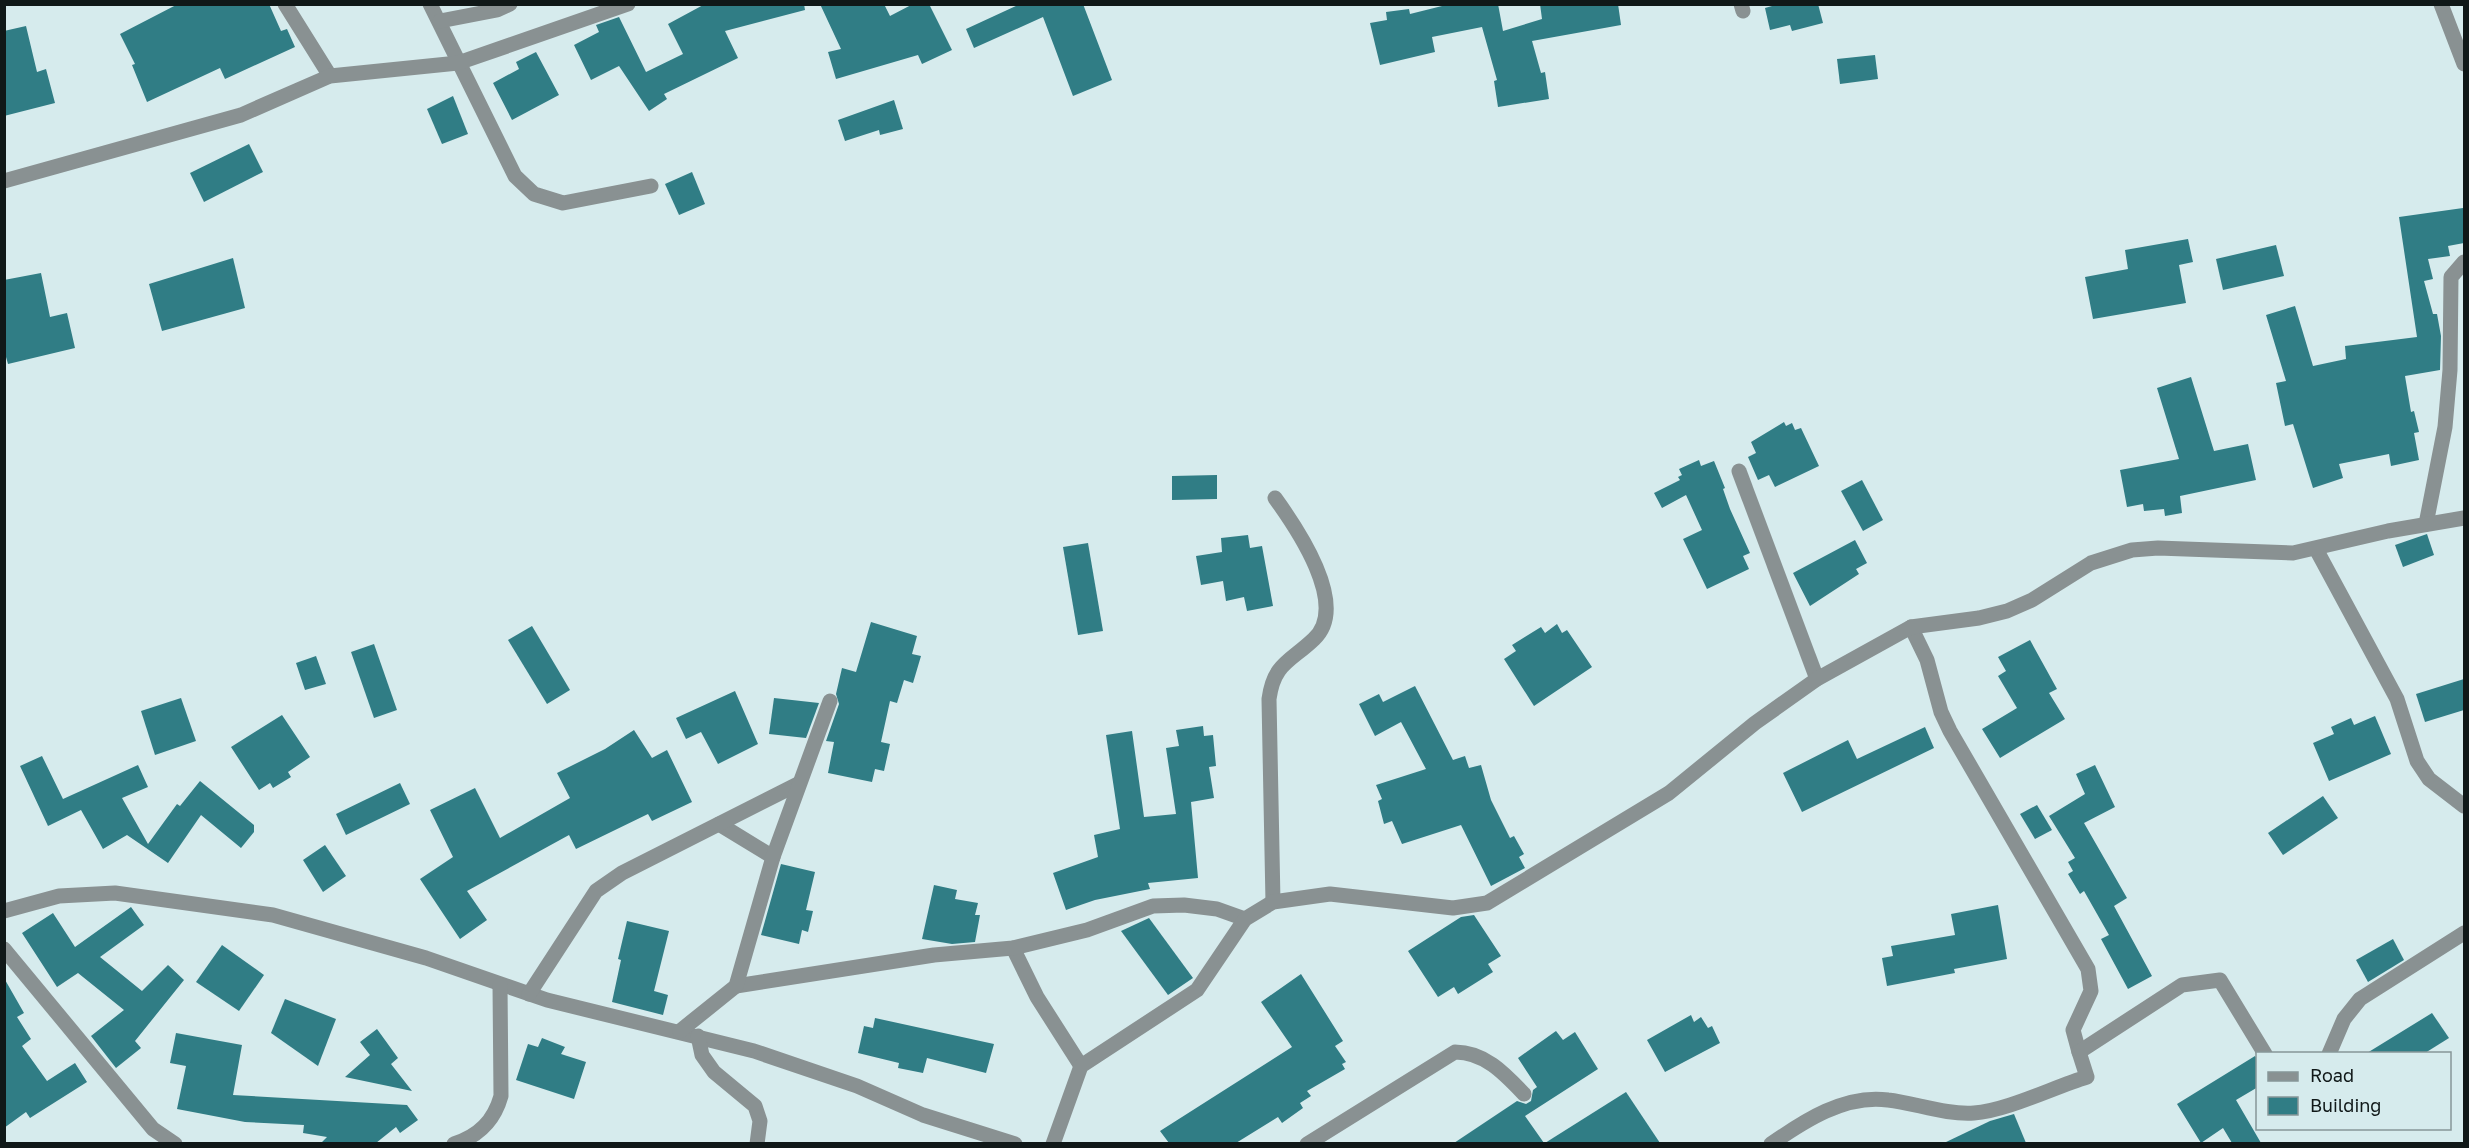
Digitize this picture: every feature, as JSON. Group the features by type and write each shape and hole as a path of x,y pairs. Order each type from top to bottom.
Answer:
{"street":[{"path":"285,4 330,76"},
{"path":"430,4 515,177 534,194 563,203 651,186"},
{"path":"440,21 496,10 510,4"},
{"path":"4,182 241,115 330,76 458,63 628,4"},
{"path":"2440,4 2464,64"},
{"path":"2426,524 2445,427 2450,370 2451,277 2464,262"},
{"path":"1739,471 1817,679"},
{"path":"1273,902 1269,699 1271,683 1277,670 1315,638 1323,625 1324,609 1322,585 1315,561 1302,536 1275,498"},
{"path":"1053,1143 1082,1066 1197,990 1245,919 1273,902 1330,894 1453,908 1487,903 1669,793 1755,723 1817,679 1911,627 1979,618 2007,611 2032,600 2091,563 2132,550 2158,548 2293,553 2388,531 2464,518"},
{"path":"2316,549 2397,699 2418,761 2429,779 2464,806"},
{"path":"1771,1143 1820,1113 1855,1101 1885,1099 1972,1113 1993,1110 2087,1077 2073,1030 2091,992 2088,969 1950,731 1941,712 1927,660 1911,627"},
{"path":"680,1031 711,1009 736,986 773,857 830,701"},
{"path":"529,994 596,891 622,873 798,784"},
{"path":"719,824 773,857"},
{"path":"4,910 59,896 115,893 273,915 426,958 529,994 765,1054 857,1086 923,1115 1015,1143"},
{"path":"736,986 923,957 1013,948 1087,930 1153,906 1184,905 1217,909 1245,919"},
{"path":"2329,1052 2344,1019 2360,999 2464,933"},
{"path":"1013,948 1037,997 1082,1066"},
{"path":"4,949 147,1122 175,1143"},
{"path":"2079,1052 2182,985 2220,980 2264,1052"},
{"path":"454,1143 469,1139 492,1119 501,1096 500,985"},
{"path":"698,1036 702,1055 714,1072 755,1106 760,1121 757,1143"},
{"path":"1307,1143 1455,1052 1485,1059 1503,1071 1524,1094"}],"building":[{"path":"178,4 269,4 281,31 287,29 295,47 225,79 220,68 147,102 132,65 135,64 120,34"},
{"path":"705,4 804,4 805,10 725,31 738,58 664,94 667,99 649,111 619,66 591,80 574,45 599,32 596,25 619,17 646,72 683,54 668,24"},
{"path":"820,4 884,4 890,16 913,4 929,4 952,50 922,64 918,55 836,79 828,52 841,49"},
{"path":"1020,4 1083,4 1112,80 1073,96 1043,17 974,48 966,29"},
{"path":"1450,4 1498,4 1503,31 1542,19 1540,4 1618,4 1621,25 1532,41 1541,73 1545,72 1549,99 1498,107 1494,81 1497,80 1482,27 1432,37 1435,52 1380,65 1370,23 1387,20 1386,12 1409,9 1410,14"},
{"path":"1779,4 1818,4 1823,23 1792,31 1790,25 1770,30 1765,8"},
{"path":"26,26 37,72 46,69 55,103 4,116 4,31"},
{"path":"536,52 559,95 512,120 493,83 519,69 516,62"},
{"path":"1875,55 1878,79 1840,84 1837,59"},
{"path":"453,96 468,134 442,144 427,109"},
{"path":"894,100 903,129 880,135 879,130 845,141 838,120"},
{"path":"249,144 263,172 204,202 190,173"},
{"path":"692,172 705,204 679,215 665,184"},
{"path":"2463,208 2464,243 2448,246 2450,256 2428,259 2433,279 2424,281 2433,314 2437,314 2441,336 2440,370 2405,376 2411,412 2414,411 2419,432 2414,433 2419,460 2391,466 2389,454 2339,464 2343,478 2313,488 2293,424 2285,426 2276,383 2286,381 2266,315 2295,306 2313,366 2346,359 2345,346 2417,337 2399,217"},
{"path":"2188,239 2193,262 2179,265 2186,303 2093,319 2085,277 2128,269 2125,250"},
{"path":"2276,245 2284,276 2223,290 2216,259"},
{"path":"233,258 245,308 162,331 149,284"},
{"path":"41,273 50,317 67,313 75,348 8,364 4,350 4,280"},
{"path":"2191,377 2214,451 2248,444 2256,480 2180,496 2182,513 2165,516 2164,509 2144,511 2143,504 2127,507 2120,470 2179,459 2157,388"},
{"path":"1784,422 1786,426 1792,423 1795,430 1801,428 1819,466 1775,487 1769,475 1758,480 1748,457 1756,453 1751,442"},
{"path":"1699,460 1701,466 1714,461 1725,488 1723,489 1730,509 1750,553 1743,556 1749,569 1707,589 1683,539 1702,530 1686,495 1662,508 1654,493 1680,480 1678,477 1682,475 1679,469"},
{"path":"1217,475 1217,499 1172,500 1172,476"},
{"path":"1862,480 1883,520 1863,531 1841,491"},
{"path":"2427,534 2434,555 2403,567 2395,545"},
{"path":"1248,535 1250,548 1262,546 1273,606 1247,611 1244,597 1226,601 1223,581 1201,585 1196,556 1222,552 1221,538"},
{"path":"1855,540 1867,563 1856,569 1859,574 1810,606 1793,573"},
{"path":"1088,543 1103,631 1078,635 1063,547"},
{"path":"871,622 917,636 912,654 921,656 913,683 904,680 897,703 890,701 881,742 890,744 884,771 875,769 872,782 828,773 834,742 826,741 839,704 836,694 842,668 856,672"},
{"path":"1557,624 1562,633 1567,630 1592,667 1534,706 1504,659 1516,651 1512,645 1541,627 1545,633"},
{"path":"532,626 570,690 547,704 508,640"},
{"path":"2030,640 2057,689 2049,693 2065,719 2000,758 1982,729 2017,708 1998,676 2006,671 1998,657"},
{"path":"374,644 397,710 374,718 351,652"},
{"path":"316,656 326,684 305,690 296,663"},
{"path":"2464,679 2464,710 2425,722 2416,694"},
{"path":"1415,686 1453,760 1465,756 1469,768 1481,765 1491,800 1510,838 1514,836 1524,854 1519,857 1525,868 1491,886 1461,825 1402,844 1392,821 1384,824 1378,801 1382,799 1376,785 1426,769 1401,722 1375,736 1359,704 1379,694 1383,702"},
{"path":"735,691 758,744 718,764 701,732 686,739 676,718"},
{"path":"181,698 196,741 155,755 141,711"},
{"path":"774,698 819,703 806,738 769,734"},
{"path":"282,715 310,757 288,772 291,777 273,788 270,783 259,790 231,747"},
{"path":"2375,716 2391,754 2329,781 2313,743 2334,734 2331,727 2351,718 2354,725"},
{"path":"1203,726 1204,736 1213,735 1216,766 1209,767 1214,798 1191,802 1198,878 1148,883 1150,889 1095,900 1066,910 1053,873 1098,857 1094,835 1120,829 1106,735 1132,731 1144,817 1176,814 1166,748 1179,746 1176,730"},
{"path":"1925,727 1934,748 1802,812 1783,773 1848,740 1857,759"},
{"path":"634,730 652,758 667,750 692,802 652,821 648,814 576,849 569,835 467,891 487,920 460,939 420,879 453,857 430,810 475,788 500,838 570,798 557,773 605,749"},
{"path":"42,756 63,799 138,765 148,787 122,798 148,844 177,804 180,806 200,781 254,825 254,832 241,848 201,815 168,863 127,835 103,849 81,810 48,826 20,766"},
{"path":"2095,765 2115,807 2084,823 2127,898 2114,906 2152,976 2128,989 2101,939 2109,935 2084,891 2080,894 2068,874 2073,871 2068,862 2075,858 2049,816 2085,794 2076,774"},
{"path":"400,783 410,804 346,835 336,814"},
{"path":"2323,796 2338,818 2283,855 2268,833"},
{"path":"2037,805 2052,830 2035,839 2020,814"},
{"path":"325,845 346,876 323,892 303,860"},
{"path":"781,864 815,872 806,910 813,911 808,932 802,930 799,944 761,935"},
{"path":"934,885 957,890 955,899 978,903 975,915 980,915 975,942 952,944 922,939"},
{"path":"1998,905 2007,959 1954,969 1955,973 1887,986 1882,958 1893,956 1891,946 1955,935 1951,914"},
{"path":"131,907 144,925 100,957 142,991 168,965 184,980 135,1041 141,1048 116,1068 91,1036 124,1010 78,973 57,987 22,933 53,913 75,947"},
{"path":"1474,915 1501,956 1488,964 1493,972 1458,994 1454,987 1438,997 1408,951 1461,917"},
{"path":"1149,918 1193,978 1168,995 1121,931"},
{"path":"627,921 669,931 654,991 668,995 663,1015 612,1002 621,960 618,959"},
{"path":"2393,939 2404,960 2368,982 2356,960"},
{"path":"222,945 264,975 239,1011 196,982"},
{"path":"1301,974 1343,1041 1335,1046 1346,1062 1342,1064 1345,1069 1307,1091 1311,1096 1300,1103 1303,1108 1282,1123 1278,1117 1236,1143 1169,1143 1160,1131 1292,1047 1261,1002"},
{"path":"4,978 24,1013 17,1017 31,1039 22,1046 47,1081 75,1063 87,1082 30,1118 26,1112 4,1128"},
{"path":"285,999 336,1019 318,1066 271,1033"},
{"path":"2432,1013 2449,1038 2427,1052 2369,1052"},
{"path":"1691,1015 1694,1022 1701,1017 1708,1028 1712,1026 1720,1043 1665,1072 1647,1040"},
{"path":"875,1018 994,1044 986,1073 927,1058 923,1073 898,1068 899,1063 858,1053 864,1026 873,1028"},
{"path":"377,1029 398,1058 391,1064 412,1091 345,1077 370,1055 360,1042"},
{"path":"1556,1031 1563,1040 1575,1032 1598,1069 1525,1116 1544,1143 1454,1143 1517,1101 1526,1104 1531,1101 1533,1090 1537,1087 1518,1058"},
{"path":"176,1033 242,1045 233,1095 407,1105 418,1120 400,1133 396,1127 376,1143 321,1143 327,1137 303,1133 304,1125 245,1122 177,1109 186,1066 170,1063"},
{"path":"542,1038 565,1047 561,1054 586,1062 574,1099 516,1080 528,1044 538,1047"},
{"path":"2255,1056 2256,1088 2236,1100 2261,1143 2232,1143 2223,1128 2201,1143 2177,1104"},
{"path":"1626,1092 1660,1143 1545,1143"},
{"path":"2014,1114 2026,1143 1944,1143 1990,1121"}]}
